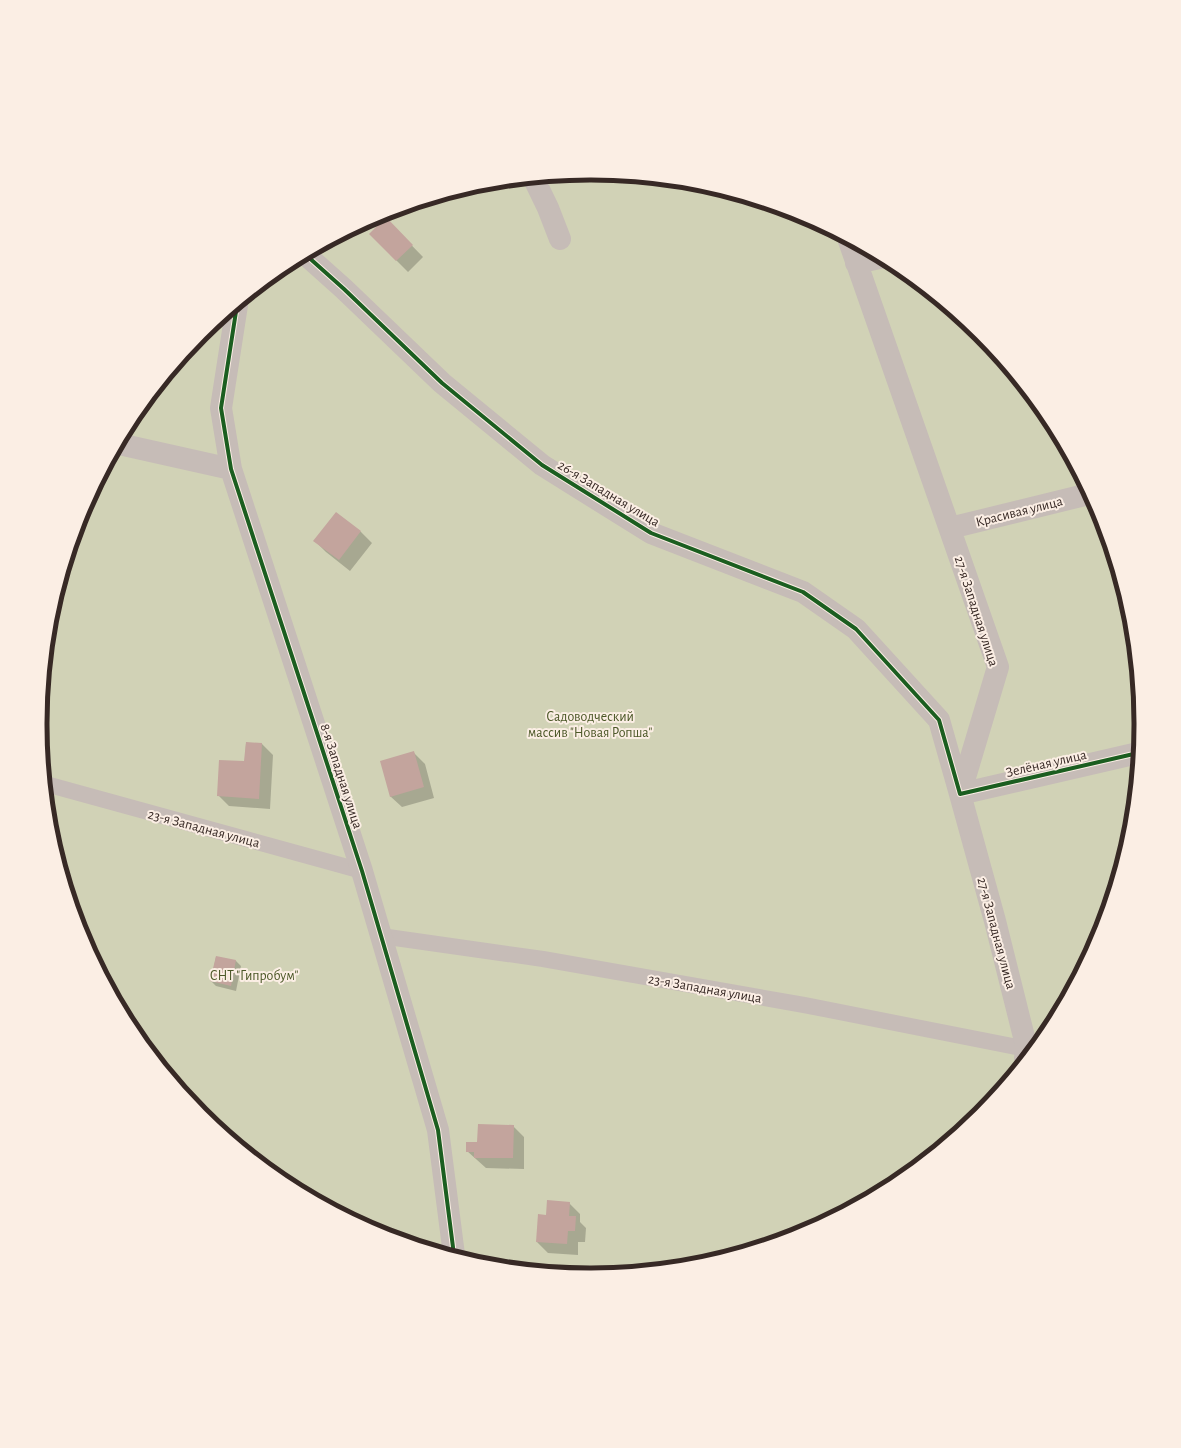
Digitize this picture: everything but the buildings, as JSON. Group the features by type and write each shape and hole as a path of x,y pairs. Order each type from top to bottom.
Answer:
{"street":[{"path":"536,184 560,238"},
{"name":"27-я Западная улица","path":"851,247 998,667 960,794 1028,1046"},
{"name":"26-я Западная улица","path":"310,259 442,383 542,465 651,533 803,592 856,629 939,720 960,794"},
{"path":"856,263 872,260"},
{"name":"8-я Западная улица","path":"237,311 221,408 231,469 362,871 438,1130 453,1250"},
{"path":"124,445 231,469"},
{"name":"Красивая улица","path":"950,528 1083,495"},
{"name":"Зелёная улица","path":"960,794 1133,754"}],"lane":[{"name":"23-я Западная улица","path":"51,785 362,871"},
{"name":"23-я Западная улица","path":"381,936 543,959 1028,1046"}],"green space":[{"name":"Садоводческий массив \"Новая Ропша\"","path":"590,180 661,185 697,191 765,209 798,222 862,253 892,272 949,315 975,340 1022,393 1061,452 1078,484 1093,516 1115,583 1124,618 1133,688 1133,760 1129,795 1124,830 1105,899 1093,932 1061,996 1022,1055 999,1082 949,1133 921,1155 862,1195 831,1211 765,1239 731,1249 661,1263 626,1266 590,1268 520,1263 484,1257 416,1239 383,1226 319,1195 289,1176 232,1133 206,1108 159,1055 120,996 103,964 88,932 66,865 57,830 48,760 48,688 52,653 57,618 76,549 88,516 120,452 159,393 182,366 232,315 260,293 319,253 350,237 416,209 450,199 520,185 555,182"}],"cycle path":[{"path":"310,259 442,383 542,465 651,533 803,592 856,629 939,720 960,794 1133,754"},
{"path":"236,312 221,408 231,469 362,871 438,1130 453,1250"}],"park label":[{"name":"СНТ \"Гипробум\"","path":"254,975"}]}
